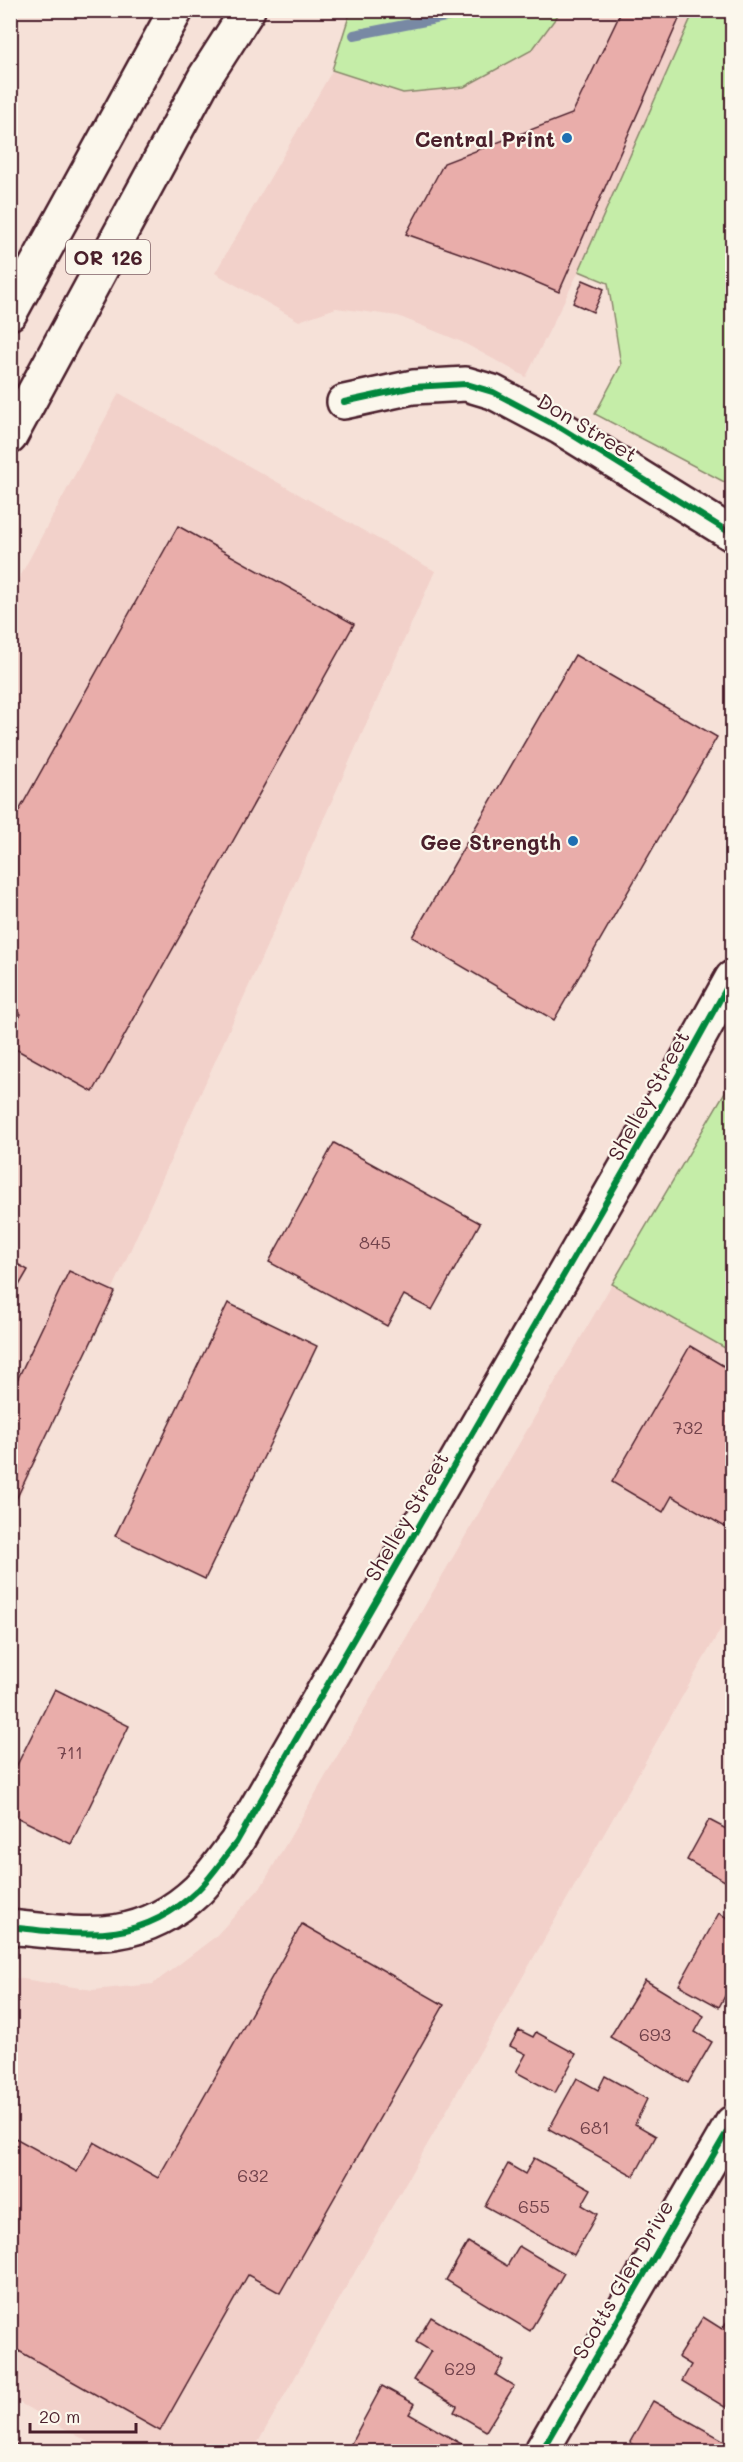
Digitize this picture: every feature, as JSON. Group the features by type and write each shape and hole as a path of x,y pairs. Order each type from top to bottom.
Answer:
{"main road":[{"name":"OR 126","path":"10,313 176,10"},
{"name":"OR 126","path":"10,437 205,77 248,10"},
{"name":"Don Street","path":"344,402 412,387 466,384 493,392 561,428 732,534"},
{"name":"Shelley Street","path":"10,1927 85,1935 124,1932 163,1917 198,1890 236,1843 648,1130 732,978"},
{"name":"Scotts Glen Drive","path":"541,2451 732,2123"}],"shaded area":[{"path":"561,11 694,11 579,271 526,377 462,342 398,316 336,308 299,321 215,273 332,71 403,93 532,50"},
{"path":"119,393 435,571 11,1516 11,593"},
{"path":"612,1284 732,1352 732,1609 253,2451 104,2451 11,2398 10,1977 93,1990 153,1984 215,1937 261,1887"}],"green space":[{"path":"351,10 561,11 532,50 464,87 403,93 332,70"},
{"path":"694,11 732,11 732,486 595,414 621,365 608,283 579,271"},
{"path":"732,1080 732,1352 612,1284"}],"building":[{"name":"Central Print","path":"622,10 683,10 559,292 510,271 406,234 444,163 572,114"},
{"path":"583,280 604,289 593,312 573,303"},
{"path":"178,526 354,624 93,1092 10,1046 10,1033 21,1014 10,1009 10,827"},
{"path":"575,655 717,737 554,1020 412,937"},
{"path":"334,1143 480,1223 432,1310 404,1295 387,1326 269,1262"},
{"path":"10,1260 28,1270 10,1301"},
{"path":"69,1271 115,1292 10,1512 10,1395"},
{"path":"228,1303 317,1346 205,1579 115,1536"},
{"path":"690,1346 732,1371 732,1531 672,1496 663,1512 612,1482"},
{"path":"55,1689 129,1726 71,1844 10,1814 10,1779"},
{"path":"709,1820 732,1832 732,1885 687,1860"},
{"path":"719,1913 732,1921 732,1983 719,2007 679,1985"},
{"path":"302,1924 444,2005 280,2293 248,2275 160,2431 10,2346 10,2135 77,2172 94,2142 158,2178"},
{"path":"645,1980 704,2016 695,2032 712,2042 688,2083 610,2037"},
{"path":"519,2030 533,2037 536,2032 576,2054 555,2093 516,2072 526,2054 510,2046"},
{"path":"605,2076 647,2099 635,2124 656,2136 634,2176 549,2129 577,2078 598,2090"},
{"path":"534,2158 591,2189 582,2205 597,2214 574,2255 485,2206 508,2164 525,2174"},
{"path":"468,2242 507,2266 519,2246 564,2273 530,2331 446,2280"},
{"path":"431,2317 504,2361 496,2375 514,2386 486,2431 454,2412 457,2406 413,2380 431,2351 416,2342"},
{"path":"703,2317 722,2329 728,2320 732,2322 732,2401 728,2409 682,2381 691,2365 678,2357"},
{"path":"382,2386 415,2404 409,2414 465,2446 461,2452 353,2452 348,2449"},
{"path":"653,2401 732,2445 729,2452 645,2452 630,2442"},
{"path":"16,2444 29,2452 11,2452"}],"waterway":[{"path":"354,35 481,10"}],"cycle path":[{"path":"344,402 413,387 466,384 493,392 561,428 732,534"},
{"path":"10,1927 86,1934 110,1933 154,1921 176,1908 198,1890 236,1843 659,1110 732,978"},
{"path":"541,2452 732,2123"}],"place":[{"name":"Central Print","path":"567,138"},
{"name":"Gee Strength","path":"573,841"}]}
